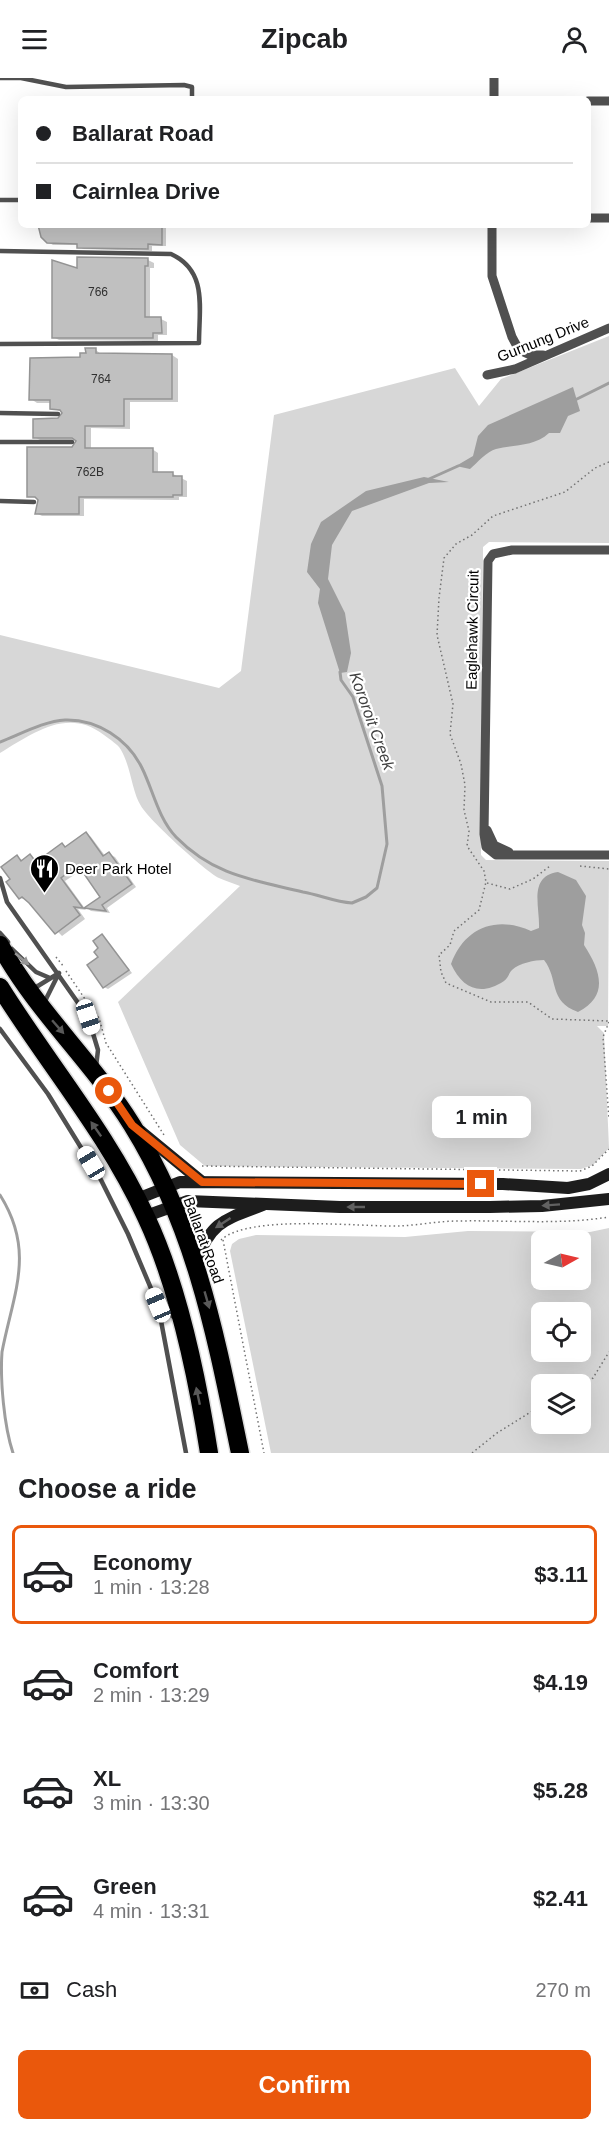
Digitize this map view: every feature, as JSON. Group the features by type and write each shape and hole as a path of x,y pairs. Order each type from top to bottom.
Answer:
{"highway":[{"name":"Ballarat Road","path":"0,945 41,1008 95,1072 132,1125 165,1186 195,1261 211,1315 240,1453"},
{"path":"3,994 30,992"},
{"path":"3,994 101,1135 146,1216 164,1263 182,1323 209,1453"}],"street":[{"path":"494,78 494,96"},
{"path":"591,101 609,100"},
{"path":"591,218 609,218"},
{"path":"492,228 492,276 512,337 519,350 530,355 543,356"},
{"name":"Gurnung Drive","path":"487,375 515,369 609,328"},
{"name":"Eaglehawk Circuit","path":"609,550 512,550 493,554 488,561 486,824 494,845 519,854 609,855"},
{"path":"132,1125 202,1182"},
{"path":"137,1199 180,1182 503,1184 568,1188 589,1184 609,1174"},
{"path":"146,1216 188,1201 508,1207 609,1199"},
{"path":"195,1261 205,1239 214,1228 229,1218 267,1204"}],"lane":[{"path":"0,78 21,78 66,87 184,85 192,87 192,96"},
{"path":"0,200 18,200"},
{"path":"0,251 171,254 184,260 193,269 199,289 198,343 0,344"},
{"path":"0,413 58,414"},
{"path":"0,442 72,442"},
{"path":"0,501 34,502"},
{"path":"0,878 7,902 88,1017 98,1050 95,1072"},
{"path":"0,933 14,952 36,972 50,978"},
{"path":"30,992 58,973"},
{"path":"41,1008 58,973"},
{"path":"0,1029 48,1094 101,1180 128,1234 158,1305 186,1453"},
{"path":"158,1305 182,1323"}],"path":[{"path":"477,860 484,871 486,882 479,910 454,931 450,945 439,955 441,972 446,983 491,1002 528,1002 552,1019 609,1021 603,1037 609,1119"},
{"path":"486,882 510,889 533,879 545,868 556,863"},
{"path":"571,864 609,869"},
{"path":"194,1161 204,1168 580,1171 595,1163 609,1149"},
{"path":"264,1453 222,1239 226,1236 260,1225 401,1226 458,1221 585,1221 609,1217"},
{"path":"591,1378 609,1352"},
{"path":"472,1453 497,1433 531,1412"}],"shaded area":[{"path":"609,336 609,543 489,542 483,547 481,855 486,860 609,861 608,1026 597,1026 604,1033 609,1148 593,1165 581,1169 205,1166 180,1145 118,1002 240,886 221,879 190,856 146,813 135,794 120,748 91,727 77,723 51,726 0,753 0,635 219,688 241,671 274,415 455,368 479,406 501,379"},
{"path":"573,387 580,411 568,416 560,433 549,433 531,443 493,450 470,469 456,466 473,456 478,436 488,425"},
{"path":"424,477 449,482 429,483 352,511 332,545 328,579 345,613 351,653 347,672 340,673 318,603 320,589 307,572 311,544 321,522 366,491"},
{"path":"558,872 576,880 586,896 582,925 585,933 584,945 595,964 599,982 598,991 588,1006 578,1012 562,1002 549,967 544,960 519,965 504,981 495,986 480,989 466,984 451,964 464,941 483,928 494,925 506,924 531,931 539,928 539,886 543,879"},
{"path":"609,1228 609,1453 271,1453 230,1251 232,1244 239,1239 256,1235 405,1237 468,1231 531,1232 531,1290 591,1290 591,1232"}],"building":[{"path":"39,228 162,228 162,245 148,244 148,249 77,248 77,244 47,243 41,237"},
{"path":"77,257 148,258 148,266 145,266 145,317 161,317 162,333 153,333 153,338 52,338 52,260 77,268"},
{"path":"85,348 96,348 96,353 172,354 172,399 124,399 124,426 85,426 85,448 153,448 153,472 173,472 173,476 182,476 182,495 173,495 173,497 79,497 79,514 35,514 38,500 35,497 27,497 27,447 72,447 76,441 72,438 33,438 33,419 58,418 62,413 60,410 50,409 50,400 29,400 30,358 80,357 80,353 86,353"},
{"path":"86,832 103,856 109,852 132,884 102,905 106,911 84,908 100,897 78,865 61,878 83,908 74,907 80,915 55,934 29,903 22,897 19,899 6,882 10,879 1,867 17,855 21,861 30,854 36,862 62,843 65,847"},
{"path":"102,934 129,970 103,988 87,965 98,957 94,952 98,948 93,941"}],"waterway":[{"name":"Kororoit Creek","path":"573,401 609,383"},
{"name":"Kororoit Creek","path":"429,479 458,466"},
{"name":"Kororoit Creek","path":"0,742 57,721 77,721 100,727 129,748 142,768 160,813 176,837 190,850 235,875 352,903 366,897 377,888 387,844 382,786 353,697 341,680 340,672"},
{"name":"Kororoit Creek","path":"0,1195 11,1216 17,1235 19,1254 16,1292 2,1352 5,1417 13,1453"}],"place":[{"name":"Deer Park Hotel","path":"44,894"}],"route":[{"path":"109,1091 132,1125 202,1182 481,1184"}]}
